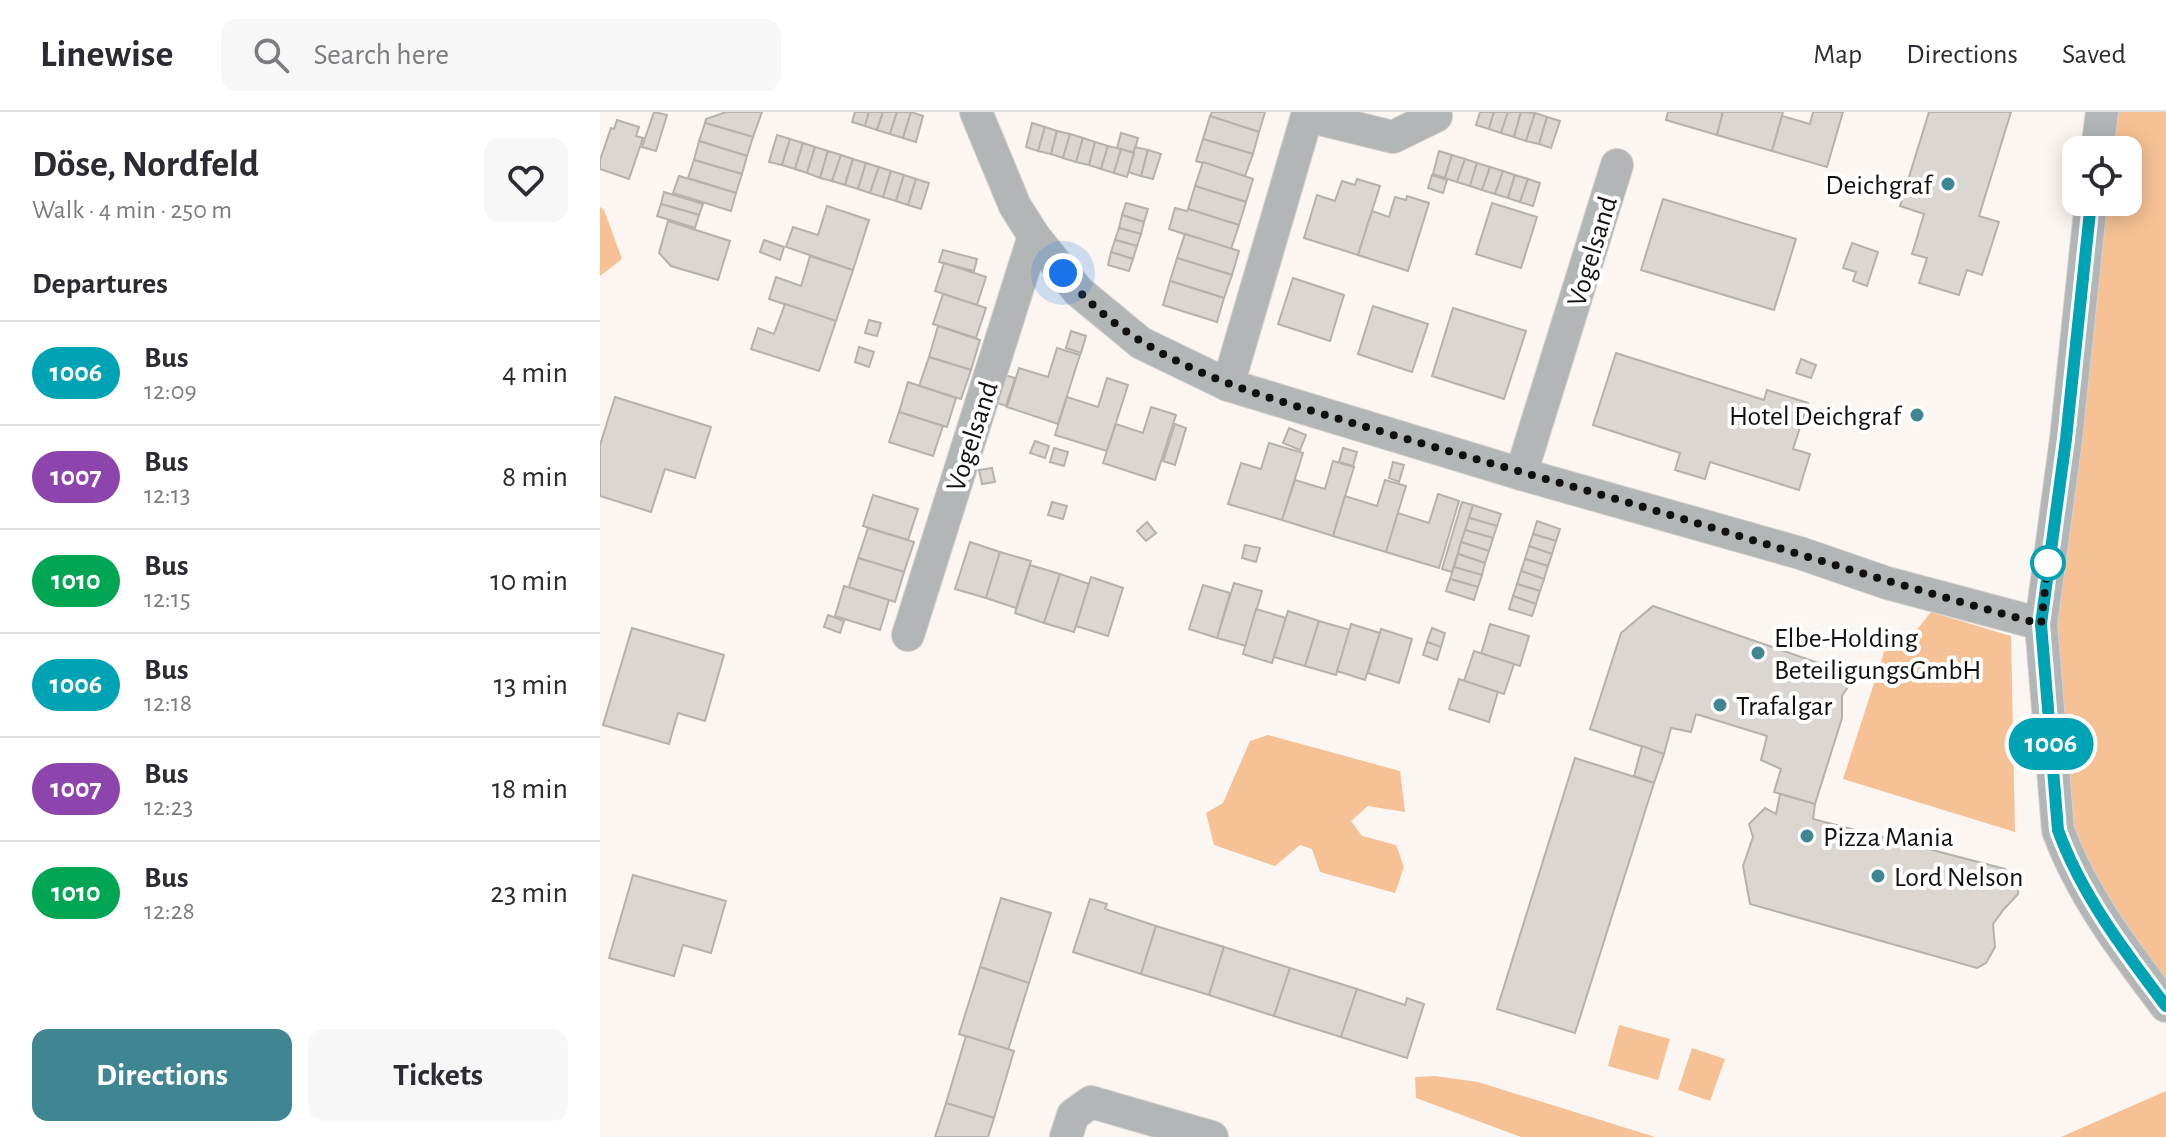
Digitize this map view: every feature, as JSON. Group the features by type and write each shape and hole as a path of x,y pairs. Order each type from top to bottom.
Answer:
{"street":[{"path":"976,112 1015,206 1034,236 1078,291 1141,343 1228,385 1521,474 1800,553 1887,583 2041,624"},
{"path":"2099,136 2102,112"},
{"path":"1228,385 1307,116 1393,137 1436,116"},
{"name":"Vogelsand","path":"1521,474 1617,165"},
{"path":"2090,216 2066,439 2041,624 2058,830 2069,860 2098,908 2166,1006"},
{"name":"Vogelsand","path":"908,635 1034,236"},
{"path":"1066,1137 1073,1115 1091,1102 1212,1137"}],"shaded area":[{"path":"2102,112 2166,112 2166,1006 2069,860 2041,624 2089,216 2142,216 2142,136 2099,136"},
{"path":"600,207 604,210 622,259 600,276"},
{"path":"1931,612 2011,636 2015,832 1843,779 1888,640 1907,642"},
{"path":"1268,735 1400,771 1405,812 1368,806 1351,821 1362,836 1396,845 1404,867 1395,893 1320,872 1312,849 1300,845 1275,866 1214,845 1206,813 1223,803 1250,741"},
{"path":"1619,1025 1670,1039 1658,1080 1608,1066"},
{"path":"1692,1048 1725,1059 1710,1101 1678,1090"},
{"path":"1435,1076 1478,1082 1655,1137 1521,1137 1416,1098 1415,1077"},
{"path":"2166,1091 2166,1137 2061,1137"}],"building":[{"path":"654,112 667,115 656,151 642,147"},
{"path":"726,112 762,112 753,137 705,123 706,119"},
{"path":"855,112 869,112 865,126 852,122"},
{"path":"869,112 883,112 877,130 865,126"},
{"path":"883,112 897,112 890,134 877,130"},
{"path":"897,112 911,112 903,138 890,134"},
{"path":"911,112 923,116 916,142 903,138"},
{"path":"1212,112 1265,112 1259,132 1210,116"},
{"path":"1480,112 1494,112 1489,129 1476,125"},
{"path":"1494,112 1508,112 1501,133 1489,129"},
{"path":"1508,112 1521,112 1514,137 1501,133"},
{"path":"1521,112 1535,113 1526,141 1514,137"},
{"path":"1668,112 1723,112 1717,135 1666,120"},
{"path":"1723,112 1783,112 1772,151 1717,135"},
{"path":"1813,112 1843,112 1827,167 1772,151 1782,116 1810,124"},
{"name":"Deichgraf","path":"1929,112 2011,112 1979,216 1999,222 1982,275 1967,270 1959,295 1919,283 1927,258 1912,254 1924,214 1900,206"},
{"path":"1535,113 1547,117 1539,144 1526,141"},
{"path":"1210,116 1259,132 1253,154 1203,139"},
{"path":"1547,117 1560,121 1551,148 1539,144"},
{"path":"617,120 639,127 636,136 643,138 629,179 600,169 611,128 614,129"},
{"path":"705,123 753,137 747,156 699,141"},
{"path":"1032,123 1045,127 1038,151 1026,147"},
{"path":"1045,127 1057,131 1051,154 1038,151"},
{"path":"1057,131 1070,134 1063,158 1051,154"},
{"path":"1121,133 1138,138 1134,153 1117,148"},
{"path":"1070,134 1083,138 1076,162 1063,158"},
{"path":"777,135 790,139 782,165 769,162"},
{"path":"1083,138 1095,142 1089,165 1076,162"},
{"path":"790,139 803,143 795,169 782,165"},
{"path":"1203,139 1253,154 1245,176 1196,161"},
{"path":"699,141 747,156 742,174 694,160"},
{"path":"1095,142 1108,146 1101,169 1089,165"},
{"path":"803,143 815,147 807,173 795,169"},
{"path":"1108,146 1121,149 1114,173 1101,169"},
{"path":"815,147 828,151 820,178 807,173"},
{"path":"1135,147 1148,150 1141,176 1128,172"},
{"path":"1121,149 1134,153 1127,177 1114,173"},
{"path":"1148,150 1161,154 1153,179 1141,176"},
{"path":"828,151 841,155 832,181 820,178"},
{"path":"1439,151 1452,155 1445,178 1433,174"},
{"path":"841,155 853,159 845,185 832,181"},
{"path":"1452,155 1465,159 1457,182 1445,178"},
{"path":"853,159 866,163 858,189 845,185"},
{"path":"1465,159 1477,163 1470,186 1457,182"},
{"path":"694,160 742,174 736,193 688,178"},
{"path":"1203,162 1253,179 1246,202 1195,186"},
{"path":"866,163 879,167 870,193 858,189"},
{"path":"1477,163 1490,167 1482,190 1470,186"},
{"path":"879,167 891,171 883,197 870,193"},
{"path":"1490,167 1503,171 1495,194 1482,190"},
{"path":"891,171 904,175 896,201 883,197"},
{"path":"1503,171 1515,175 1508,198 1495,194"},
{"path":"904,175 916,179 908,205 896,201"},
{"path":"1432,175 1447,180 1443,193 1428,188"},
{"path":"1515,175 1528,179 1520,202 1508,198"},
{"path":"679,176 736,193 731,211 673,193"},
{"path":"916,179 929,183 921,209 908,205"},
{"path":"1357,179 1380,186 1358,255 1304,238 1317,195 1335,201 1342,181 1355,185"},
{"path":"1528,179 1540,183 1533,206 1520,202"},
{"path":"1195,186 1246,202 1239,225 1188,209"},
{"path":"664,192 703,204 699,215 661,204"},
{"path":"1407,196 1429,203 1408,271 1358,255 1372,211 1389,217 1395,197 1406,200"},
{"path":"1663,199 1796,239 1774,310 1641,270"},
{"path":"1126,203 1148,209 1144,222 1122,215"},
{"path":"1492,203 1537,217 1521,268 1476,254"},
{"path":"661,204 699,215 695,228 657,216"},
{"path":"827,206 869,220 853,270 786,247 793,227 818,235"},
{"path":"1175,208 1239,225 1231,249 1169,229"},
{"path":"1122,215 1144,222 1141,234 1119,228"},
{"path":"668,221 730,241 718,280 671,266 659,253"},
{"path":"1119,228 1141,234 1137,246 1115,240"},
{"path":"1185,234 1239,251 1232,275 1177,258"},
{"path":"764,240 784,247 780,260 760,252"},
{"path":"1115,240 1137,246 1133,259 1111,252"},
{"path":"1852,243 1878,252 1867,286 1853,281 1856,272 1843,268"},
{"path":"943,250 977,259 974,271 939,262"},
{"path":"1111,252 1133,259 1129,271 1108,265"},
{"path":"810,256 853,270 836,321 769,299 776,277 801,286"},
{"path":"1177,258 1232,275 1224,298 1170,281"},
{"path":"944,263 986,277 977,305 935,291"},
{"path":"1293,278 1344,295 1330,341 1278,324"},
{"path":"1170,281 1224,298 1217,322 1163,305"},
{"path":"943,294 986,308 976,338 933,324"},
{"path":"785,304 836,321 819,371 751,349 758,328 774,334"},
{"path":"1373,306 1428,324 1412,372 1358,354"},
{"path":"1453,308 1526,331 1504,399 1432,376"},
{"path":"869,320 881,323 877,336 865,333"},
{"path":"938,326 980,340 971,370 929,357"},
{"path":"1071,331 1086,336 1081,353 1066,348"},
{"path":"859,347 874,352 869,367 855,362"},
{"path":"1057,348 1080,355 1058,424 1007,407 1019,368 1048,377"},
{"path":"1616,353 1764,400 1767,390 1808,403 1793,449 1810,454 1799,490 1710,462 1705,479 1675,470 1680,453 1593,425"},
{"path":"929,357 971,370 961,399 919,386"},
{"path":"1801,359 1816,365 1811,378 1796,373"},
{"path":"1004,375 1015,378 1006,406 995,402"},
{"path":"1107,378 1128,385 1107,451 1055,435 1067,397 1098,407"},
{"path":"908,382 956,398 947,427 899,412"},
{"path":"615,397 711,427 695,478 665,469 651,512 600,496 600,445"},
{"path":"1151,407 1176,415 1155,480 1103,463 1116,424 1143,433"},
{"path":"899,412 943,426 933,456 889,442"},
{"path":"1175,424 1186,428 1175,465 1163,461"},
{"path":"1289,428 1306,435 1300,450 1283,443"},
{"path":"1035,441 1049,446 1045,458 1030,453"},
{"path":"1269,443 1303,453 1282,520 1228,504 1241,463 1261,469"},
{"path":"1054,448 1068,452 1064,466 1050,462"},
{"path":"1343,448 1357,452 1353,466 1339,462"},
{"path":"1333,461 1354,467 1333,536 1282,520 1295,480 1325,489"},
{"path":"1393,462 1404,465 1399,482 1389,478"},
{"path":"992,468 995,482 982,484 979,470"},
{"path":"1385,480 1406,486 1386,552 1333,536 1345,496 1377,506"},
{"path":"1438,494 1459,501 1439,568 1386,552 1398,513 1429,523"},
{"path":"873,495 918,509 908,540 863,526"},
{"path":"1052,502 1067,506 1063,519 1048,515"},
{"path":"1462,502 1473,505 1452,572 1442,569"},
{"path":"1473,505 1501,514 1497,526 1469,518"},
{"path":"1469,518 1497,526 1493,538 1465,530"},
{"path":"1537,521 1560,529 1556,541 1533,534"},
{"path":"1147,522 1156,533 1146,541 1137,531"},
{"path":"868,528 914,542 904,572 858,558"},
{"path":"1465,530 1493,538 1489,551 1461,542"},
{"path":"1533,534 1556,541 1552,554 1529,546"},
{"path":"970,542 1000,552 986,598 955,589"},
{"path":"1461,542 1489,551 1485,563 1458,554"},
{"path":"1245,545 1260,548 1256,562 1242,558"},
{"path":"1529,546 1552,554 1548,566 1525,559"},
{"path":"1000,552 1031,561 1016,608 986,598"},
{"path":"1458,554 1485,563 1482,575 1454,567"},
{"path":"858,558 904,572 895,602 849,587"},
{"path":"1525,559 1548,566 1544,579 1521,571"},
{"path":"1030,565 1060,574 1044,623 1015,613"},
{"path":"1454,567 1482,575 1478,587 1450,579"},
{"path":"1521,571 1544,579 1540,591 1517,584"},
{"path":"1060,574 1089,584 1074,632 1044,623"},
{"path":"1091,577 1123,588 1108,636 1076,626"},
{"path":"1450,579 1478,587 1474,600 1446,591"},
{"path":"1234,583 1262,591 1246,646 1217,638"},
{"path":"1517,584 1540,591 1536,604 1513,596"},
{"path":"1203,585 1230,593 1217,638 1189,629"},
{"path":"844,586 889,600 880,630 835,616"},
{"path":"1513,596 1536,604 1532,616 1509,609"},
{"name":"Trafalgar","path":"1653,606 1845,672 1852,681 1842,696 1842,718 1815,804 1774,792 1781,769 1761,760 1767,736 1696,714 1691,732 1671,728 1664,754 1590,729 1621,633"},
{"path":"1256,609 1286,618 1272,663 1243,654"},
{"path":"1288,611 1319,621 1305,666 1274,657"},
{"path":"828,615 844,621 840,633 824,627"},
{"path":"1319,621 1350,630 1336,675 1305,666"},
{"path":"1351,624 1380,633 1365,680 1337,671"},
{"path":"1490,624 1529,636 1520,666 1481,654"},
{"path":"632,628 724,655 705,721 678,713 669,744 603,725"},
{"path":"1432,628 1445,633 1441,647 1427,642"},
{"path":"1381,629 1412,639 1399,683 1368,673"},
{"path":"1427,642 1441,647 1437,660 1423,655"},
{"path":"1474,651 1514,664 1504,694 1464,681"},
{"path":"1459,679 1498,692 1489,722 1449,709"},
{"path":"1642,746 1664,754 1654,783 1634,776"},
{"path":"1575,758 1654,783 1575,1033 1497,1009"},
{"name":"Lord Nelson","path":"1780,794 1815,804 1813,819 2005,869 2018,883 2018,894 1993,924 1995,947 1986,963 1977,968 1750,904 1743,866 1753,837 1749,824 1765,808 1776,814"},
{"path":"633,875 726,901 711,953 683,945 674,976 609,958"},
{"path":"1001,898 1051,913 1029,983 980,967"},
{"path":"1090,899 1107,904 1105,909 1156,926 1141,974 1073,952"},
{"path":"1156,926 1224,947 1209,995 1141,974"},
{"path":"1224,947 1290,968 1274,1016 1209,995"},
{"path":"980,967 1029,983 1008,1050 959,1034"},
{"path":"1290,968 1357,989 1341,1037 1274,1016"},
{"path":"1357,989 1405,1005 1407,998 1424,1004 1407,1058 1341,1037"},
{"path":"966,1036 1014,1051 994,1118 946,1103"},
{"path":"946,1103 994,1118 988,1137 935,1137"}],"bus line":[{"name":"1006","path":"2089,216 2066,439 2041,624 2058,830 2069,860 2098,908 2166,1006"}],"place":[{"name":"Deichgraf","path":"1948,184"},
{"name":"Hotel Deichgraf","path":"1917,415"},
{"name":"Elbe-Holding BeteiligungsGmbH","path":"1758,653"},
{"name":"Trafalgar","path":"1720,705"},
{"name":"Pizza Mania","path":"1807,836"},
{"name":"Lord Nelson","path":"1878,876"}],"route":[{"path":"1063,273 1078,291 1141,343 1228,385 1521,474 1800,553 1887,583 2041,624 2048,563"}]}
